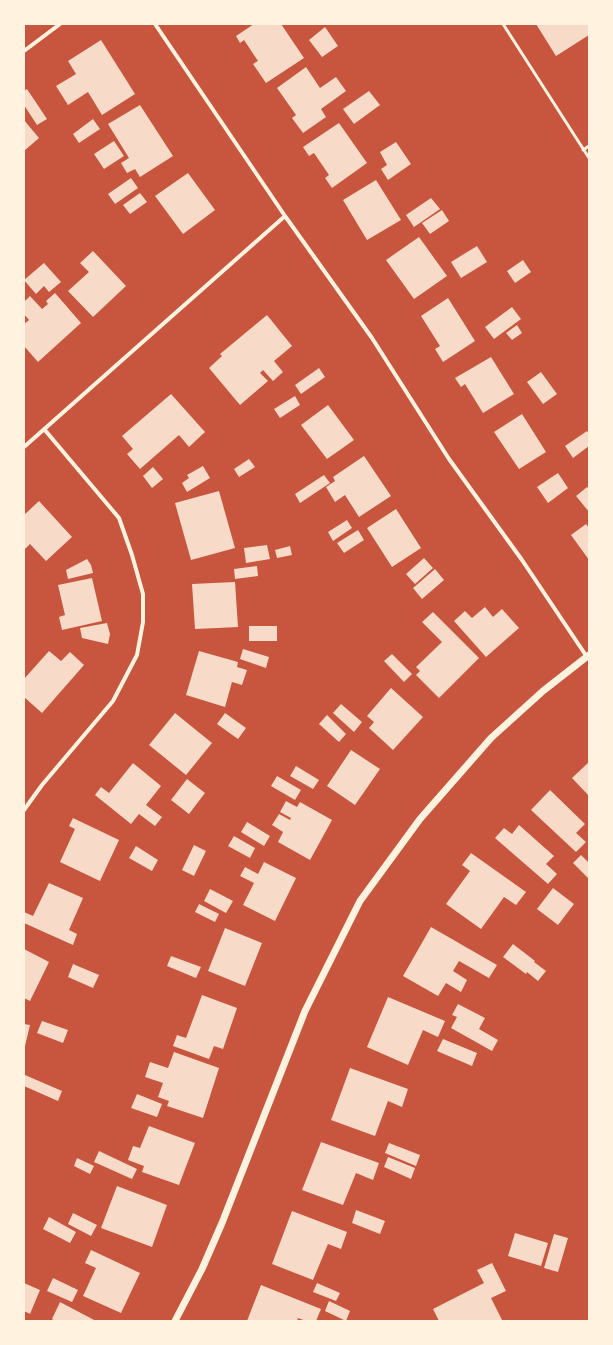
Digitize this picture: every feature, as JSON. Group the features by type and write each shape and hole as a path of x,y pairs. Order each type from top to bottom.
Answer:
{"street":[{"path":"24,51 60,24"},
{"path":"155,24 285,216 372,338 450,459 588,656 543,691 491,738 420,819 360,900 305,1011 222,1222 202,1269 175,1321"},
{"path":"24,447 285,216"},
{"path":"24,810 42,785 114,701 137,655 143,622 143,594 132,555 119,518 44,429"}],"lane":[{"path":"503,24 589,158"},
{"path":"583,150 589,146"}],"building":[{"path":"254,24 281,24 304,58 266,83 253,64 258,61 244,40 240,43 236,36"},
{"path":"536,24 589,24 589,35 556,56"},
{"path":"325,27 338,46 322,57 309,40"},
{"path":"101,40 135,94 102,115 88,92 68,105 56,86 76,74 68,61"},
{"path":"306,67 320,88 336,77 346,91 321,109 326,117 303,133 292,118 296,115 277,88"},
{"path":"27,89 47,119 37,125 24,105 24,91"},
{"path":"369,91 380,105 354,124 343,109"},
{"path":"140,105 173,156 140,177 135,169 127,173 121,163 129,158 108,124"},
{"path":"93,119 100,129 79,143 73,134"},
{"path":"24,120 39,138 24,151"},
{"path":"339,123 367,163 332,188 325,178 329,175 314,153 309,156 303,147"},
{"path":"114,141 124,156 104,169 94,154"},
{"path":"396,142 411,164 388,180 381,169 387,165 380,152"},
{"path":"188,173 215,210 183,234 155,196"},
{"path":"131,178 138,188 115,204 108,194"},
{"path":"376,180 401,220 367,240 343,200"},
{"path":"140,193 147,202 130,214 123,205"},
{"path":"431,198 440,209 414,227 406,215"},
{"path":"442,210 449,221 430,234 422,223"},
{"path":"419,237 447,276 414,299 386,260"},
{"path":"477,246 487,262 461,278 451,262"},
{"path":"93,251 126,286 93,317 68,291 89,272 80,263"},
{"path":"523,260 531,272 515,283 507,271"},
{"path":"44,263 61,282 49,292 44,286 36,294 24,280"},
{"path":"55,293 81,323 38,362 24,346 24,324 29,320 24,314 24,302 30,296 42,309 48,304 46,301"},
{"path":"448,298 475,341 443,362 435,349 440,346 421,316"},
{"path":"512,307 521,319 494,339 485,327"},
{"path":"267,315 292,346 274,361 283,372 273,381 263,370 260,373 268,381 240,405 209,368 222,356 220,354"},
{"path":"517,325 522,333 512,340 506,333"},
{"path":"491,357 514,394 483,413 465,384 461,387 455,378"},
{"path":"319,368 325,377 301,394 295,385"},
{"path":"541,372 557,394 543,404 527,382"},
{"path":"171,394 205,432 189,447 179,435 140,469 127,454 133,449 122,436"},
{"path":"295,396 300,405 280,418 274,409"},
{"path":"328,405 354,440 327,459 301,425"},
{"path":"522,414 546,452 519,469 494,432"},
{"path":"587,431 589,434 589,446 573,458 565,446"},
{"path":"364,456 391,496 359,517 345,495 335,502 326,487 335,481 333,477"},
{"path":"249,459 255,467 239,477 234,469"},
{"path":"203,466 210,478 187,492 182,483 189,478 187,475"},
{"path":"153,467 163,479 152,488 143,476"},
{"path":"558,473 568,488 548,503 537,487"},
{"path":"324,475 330,483 300,503 295,494"},
{"path":"587,487 589,489 589,512 576,496"},
{"path":"219,491 235,548 191,560 175,503"},
{"path":"39,501 72,537 46,561 30,544 24,550 24,515"},
{"path":"396,509 421,548 392,567 367,528"},
{"path":"347,520 352,528 333,541 328,532"},
{"path":"586,524 589,528 589,560 571,535"},
{"path":"358,530 364,540 344,553 337,543"},
{"path":"267,545 270,559 246,563 244,548"},
{"path":"290,546 292,555 277,558 275,550"},
{"path":"424,558 433,568 415,584 406,574"},
{"path":"87,559 91,565 93,573 68,579 66,570"},
{"path":"257,566 258,576 235,579 234,569"},
{"path":"435,569 444,580 422,599 413,588"},
{"path":"92,578 102,621 62,630 59,617 65,615 58,585"},
{"path":"235,582 238,627 195,629 192,584"},
{"path":"485,607 493,617 502,609 519,628 486,657 454,621 465,611 472,618"},
{"path":"433,612 479,658 439,698 416,675 420,671 416,667 442,642 422,622"},
{"path":"107,623 110,634 108,644 82,638 80,628"},
{"path":"249,626 277,626 277,641 249,641"},
{"path":"243,649 269,657 266,668 240,659"},
{"path":"49,651 61,661 70,652 84,665 42,713 24,697 24,679"},
{"path":"199,651 238,662 237,667 247,670 242,685 232,682 225,707 186,695"},
{"path":"392,654 412,674 404,682 384,661"},
{"path":"391,688 423,717 393,750 369,728 374,722 367,716"},
{"path":"341,704 362,722 354,732 333,713"},
{"path":"175,713 212,743 186,775 149,745"},
{"path":"225,713 246,728 238,739 217,724"},
{"path":"327,715 346,734 339,742 319,724"},
{"path":"351,750 380,769 355,805 327,786"},
{"path":"589,762 589,796 572,778"},
{"path":"133,763 161,786 146,805 162,817 155,826 139,814 131,824 95,795 101,787 109,793"},
{"path":"296,766 319,780 313,789 290,776"},
{"path":"277,776 301,790 295,800 271,786"},
{"path":"187,779 205,793 189,814 171,800"},
{"path":"550,790 585,824 576,833 586,842 576,852 531,810"},
{"path":"286,801 297,807 300,802 332,820 310,860 278,842 283,832 272,825 279,814 290,820 291,818 280,812"},
{"path":"73,818 119,840 100,881 60,862 75,829 69,826"},
{"path":"247,822 270,836 264,846 241,832"},
{"path":"519,825 554,856 546,864 557,874 548,884 495,838 504,828 512,834"},
{"path":"234,836 255,848 250,858 228,846"},
{"path":"194,845 206,851 194,876 182,870"},
{"path":"136,846 158,860 152,871 129,858"},
{"path":"471,853 526,892 516,905 504,897 481,929 446,904 470,871 462,865"},
{"path":"581,855 589,863 589,879 573,863"},
{"path":"264,862 296,878 275,921 243,905 254,883 240,876 245,867 258,874"},
{"path":"49,883 83,898 69,930 77,934 73,945 24,923 24,912 33,916"},
{"path":"553,888 574,904 558,925 537,909"},
{"path":"210,889 233,901 226,913 204,901"},
{"path":"199,904 219,914 215,922 195,912"},
{"path":"431,927 497,965 489,978 459,961 453,971 467,980 461,992 446,983 438,996 403,976"},
{"path":"225,928 262,943 245,986 208,971"},
{"path":"513,944 546,971 538,981 527,972 526,974 503,957"},
{"path":"24,949 49,962 30,1001 24,998"},
{"path":"171,956 201,967 196,978 167,966"},
{"path":"73,964 99,975 93,988 68,977"},
{"path":"202,995 237,1008 223,1049 214,1046 209,1059 173,1046 177,1035 186,1038"},
{"path":"388,997 445,1021 438,1037 423,1030 408,1065 367,1047"},
{"path":"458,1004 485,1018 479,1029 498,1040 492,1051 451,1028 457,1017 452,1015"},
{"path":"42,1021 68,1030 63,1043 37,1033"},
{"path":"24,1024 30,1025 25,1046 24,1046"},
{"path":"443,1039 477,1053 472,1066 437,1051"},
{"path":"174,1052 219,1068 203,1118 167,1106 169,1101 158,1097 163,1083 145,1077 150,1062 168,1068"},
{"path":"350,1068 408,1089 402,1107 388,1101 375,1136 331,1120"},
{"path":"25,1075 62,1091 58,1101 24,1086"},
{"path":"137,1094 162,1104 157,1117 131,1108"},
{"path":"149,1126 195,1143 179,1185 142,1172 144,1166 128,1160 133,1146 140,1148"},
{"path":"321,1142 379,1163 373,1180 356,1173 343,1205 302,1190"},
{"path":"389,1143 420,1155 416,1166 385,1153"},
{"path":"99,1151 137,1169 132,1179 94,1162"},
{"path":"388,1157 415,1168 411,1179 384,1167"},
{"path":"77,1158 94,1166 90,1174 74,1166"},
{"path":"117,1186 167,1205 152,1247 101,1228"},
{"path":"356,1210 385,1221 380,1234 352,1223"},
{"path":"292,1211 347,1232 341,1249 328,1244 313,1280 272,1264"},
{"path":"73,1213 97,1225 91,1236 68,1224"},
{"path":"49,1217 76,1232 70,1243 43,1229"},
{"path":"515,1233 548,1243 541,1266 508,1256"},
{"path":"554,1234 568,1238 558,1272 544,1268"},
{"path":"91,1250 140,1273 121,1313 83,1296 96,1268 85,1263"},
{"path":"492,1263 506,1291 491,1298 502,1320 439,1321 433,1309 484,1283 477,1270"},
{"path":"53,1278 78,1290 72,1302 47,1291"},
{"path":"24,1283 40,1290 30,1314 24,1311"},
{"path":"317,1283 340,1293 336,1301 313,1292"},
{"path":"261,1285 321,1309 316,1321 306,1321 298,1318 297,1321 247,1321"},
{"path":"329,1301 350,1311 346,1321 325,1311"},
{"path":"60,1302 96,1321 55,1321 52,1319"}]}
